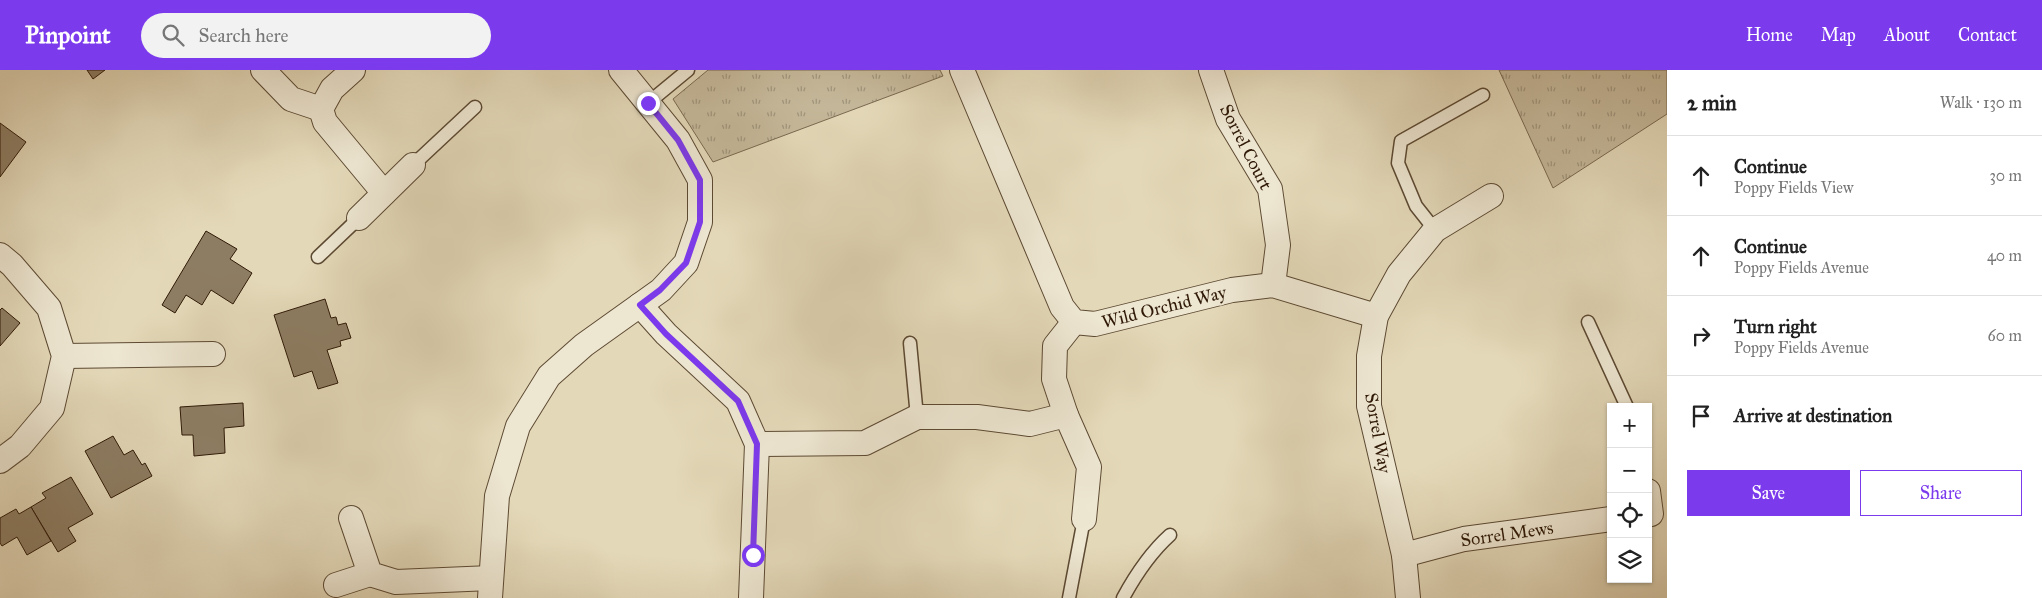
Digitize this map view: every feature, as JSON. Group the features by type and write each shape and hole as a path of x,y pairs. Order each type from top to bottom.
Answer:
{"street":[{"path":"263,70 291,99 321,109"},
{"path":"353,70 332,89 321,109 325,122 384,193"},
{"path":"331,591 370,574 396,582 491,588 497,496 518,426 549,376 584,345 660,290 686,263 700,222 700,180 678,140 621,70"},
{"path":"962,70 1062,307 1074,322 1055,346 1054,379 1066,416 1089,468 1084,519"},
{"name":"Sorrel Court","path":"1211,70 1228,119 1270,189 1278,245 1273,285"},
{"path":"359,218 413,165"},
{"name":"Sorrel Way","path":"1408,598 1404,555 1369,406 1369,356 1376,316 1399,274 1435,230 1491,196"},
{"path":"0,255 12,265 48,308 64,356 52,408 20,446 0,461"},
{"name":"Wild Orchid Way","path":"1074,322 1095,324 1232,290 1273,285 1376,316"},
{"path":"640,305 666,334 738,401 757,444 751,598"},
{"path":"64,356 213,354"},
{"path":"757,444 865,443 916,417 977,417 1030,424 1066,416"},
{"path":"350,518 370,574"},
{"name":"Sorrel Mews","path":"1404,555 1464,539 1607,520"}],"lane":[{"path":"648,103 688,70"},
{"path":"1435,230 1416,206 1398,163 1401,141 1483,95"},
{"path":"413,165 475,107"},
{"path":"318,257 359,218"},
{"path":"1588,322 1625,403"},
{"path":"910,343 916,417"},
{"path":"1069,598 1084,519"},
{"path":"1123,598 1153,550 1170,535"}],"green space":[{"path":"708,70 940,70 943,76 713,162 673,99"},
{"path":"1499,70 1667,70 1667,114 1553,188"}],"building":[{"path":"87,70 105,70 93,79"},
{"path":"0,123 26,142 0,177"},
{"path":"206,231 237,249 230,259 252,273 233,304 211,290 202,305 186,295 175,313 162,305"},
{"path":"325,299 331,318 336,317 338,325 346,323 351,338 340,341 341,346 327,350 338,383 318,389 312,371 294,377 274,315"},
{"path":"2,308 20,323 0,346 0,310"},
{"path":"243,403 244,426 224,428 225,453 194,456 193,435 182,435 180,407"},
{"path":"113,436 124,455 133,450 142,465 145,463 152,476 111,498 85,451"},
{"path":"71,477 93,514 68,528 76,541 58,552 31,507 46,498 42,493"},
{"path":"31,507 51,541 27,555 17,537 2,546 0,543 0,518 16,509 19,514"}],"route":[{"path":"648,103 678,140 700,180 700,222 686,263 660,290 640,305 666,334 738,401 757,444 753,555"}]}
